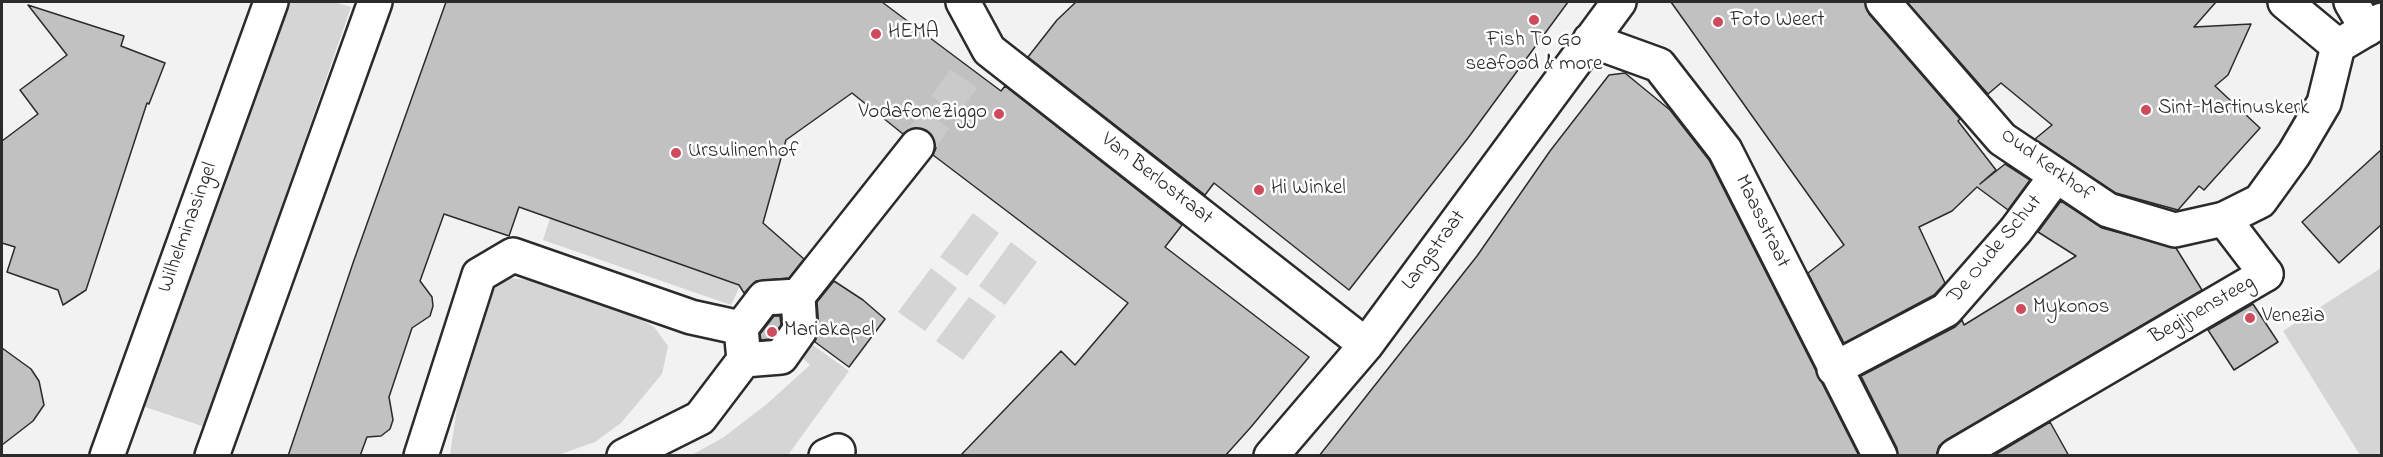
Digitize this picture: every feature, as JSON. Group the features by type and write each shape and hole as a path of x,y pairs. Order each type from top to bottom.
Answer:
{"street":[{"name":"Wilhelminasingel","path":"107,456 271,2"},
{"path":"212,456 375,2"},
{"name":"Van Berlostraat","path":"963,2 980,59 1366,345"},
{"name":"Langstraat","path":"1271,456 1366,345 1619,2"},
{"name":"Oud Kerkhof","path":"1883,2 2002,139 2108,210 2175,230 2224,219"},
{"path":"2286,2 2338,46"},
{"path":"2224,219 2260,201 2294,154 2324,103 2338,46 2366,17"},
{"name":"Maasstraat","path":"1590,40 1659,65 1725,150 1880,456"},
{"path":"421,456 479,275 513,255 691,316 743,344 781,357 800,330 798,296 917,146"},
{"name":"De Oude Schut","path":"1834,369 1946,310 2016,230 2056,176"},
{"name":"Begijnensteeg","path":"1955,456 2266,274 2224,219"},
{"path":"624,456 700,418 743,344 764,298 798,296"}],"shaded area":[{"path":"281,2 334,2 351,7 205,427 139,405"},
{"path":"973,213 999,233 967,276 940,257"},
{"path":"550,218 740,286 731,305 543,240"},
{"path":"1011,242 1037,262 1005,305 979,286"},
{"path":"931,268 957,288 925,331 898,312"},
{"path":"2381,268 2381,455 2360,455 2283,331"},
{"path":"507,278 531,280 635,316 654,327 668,346 662,374 621,423 595,442 558,455 450,455 458,401 484,316 493,290"},
{"path":"969,297 996,316 963,360 936,341"},
{"path":"810,343 849,371 788,455 690,456 724,437 768,403 810,365 801,356"}],"building":[{"path":"446,2 882,2 1001,91 1005,86 1182,225 1165,247 1309,357 1225,456 960,456 1061,351 1075,365 1128,303 933,155 936,148 935,140 928,131 919,127 911,128 903,134 852,93 786,140 763,223 804,259 789,278 756,281 744,293 739,285 519,207 509,236 444,214 420,281 432,297 433,306 430,316 412,328 389,397 393,420 390,429 381,436 367,437 360,456 288,456 353,263"},
{"path":"1076,2 1568,2 1468,138 1349,290 1214,183 1205,195 1028,57 1057,20"},
{"path":"1671,2 1865,2 1869,14 1960,119 1958,121 1996,170 1980,184 2005,164 2030,180 2008,210 1977,187 1952,211 1919,227 1945,283 1934,295 1844,343 1808,273 1844,245"},
{"name":"Sint-Martinuskerk","path":"1907,2 2216,2 2194,27 2251,24 2228,75 2215,86 2260,128 2204,190 2199,186 2178,210 2116,193 2035,139 2052,125 2001,83 1988,94"},
{"path":"28,5 124,36 121,46 165,63 149,104 147,103 86,290 63,305 58,290 7,272 15,247 2,243 2,141 38,114 20,90 67,55"},
{"path":"1625,73 1670,110 1709,160 1859,456 1319,456 1477,256 1550,151 1609,75"},
{"path":"2382,149 2382,224 2339,263 2302,222"},
{"path":"2061,201 2102,228 2176,248 2202,290 1946,440 1939,446 1936,456 1898,456 1897,448 1861,376 1955,327 1962,320 1964,325 2076,256 2038,232"},
{"path":"834,281 863,300 885,319 849,367 815,342 819,329 817,302"},
{"path":"2253,304 2278,342 2234,370 2208,330"},
{"path":"774,316 780,316 781,325 771,339 761,340 760,334"},
{"path":"2,348 31,369 39,381 44,405 33,421 2,445"},
{"path":"2050,422 2069,456 1993,456"}],"tunnel":[{"path":"917,146 971,68"}],"place":[{"name":"Fish To Go seafood & more","path":"1534,20"},
{"name":"Foto Weert","path":"1718,22"},
{"name":"HEMA","path":"876,34"},
{"name":"Sint-Martinuskerk","path":"2146,110"},
{"name":"VodafoneZiggo","path":"999,114"},
{"name":"Ursulinenhof","path":"676,153"},
{"name":"Hi Winkel","path":"1259,190"},
{"name":"Mykonos","path":"2021,309"},
{"name":"Venezia","path":"2250,318"},
{"name":"Mariakapel","path":"772,332"}]}
